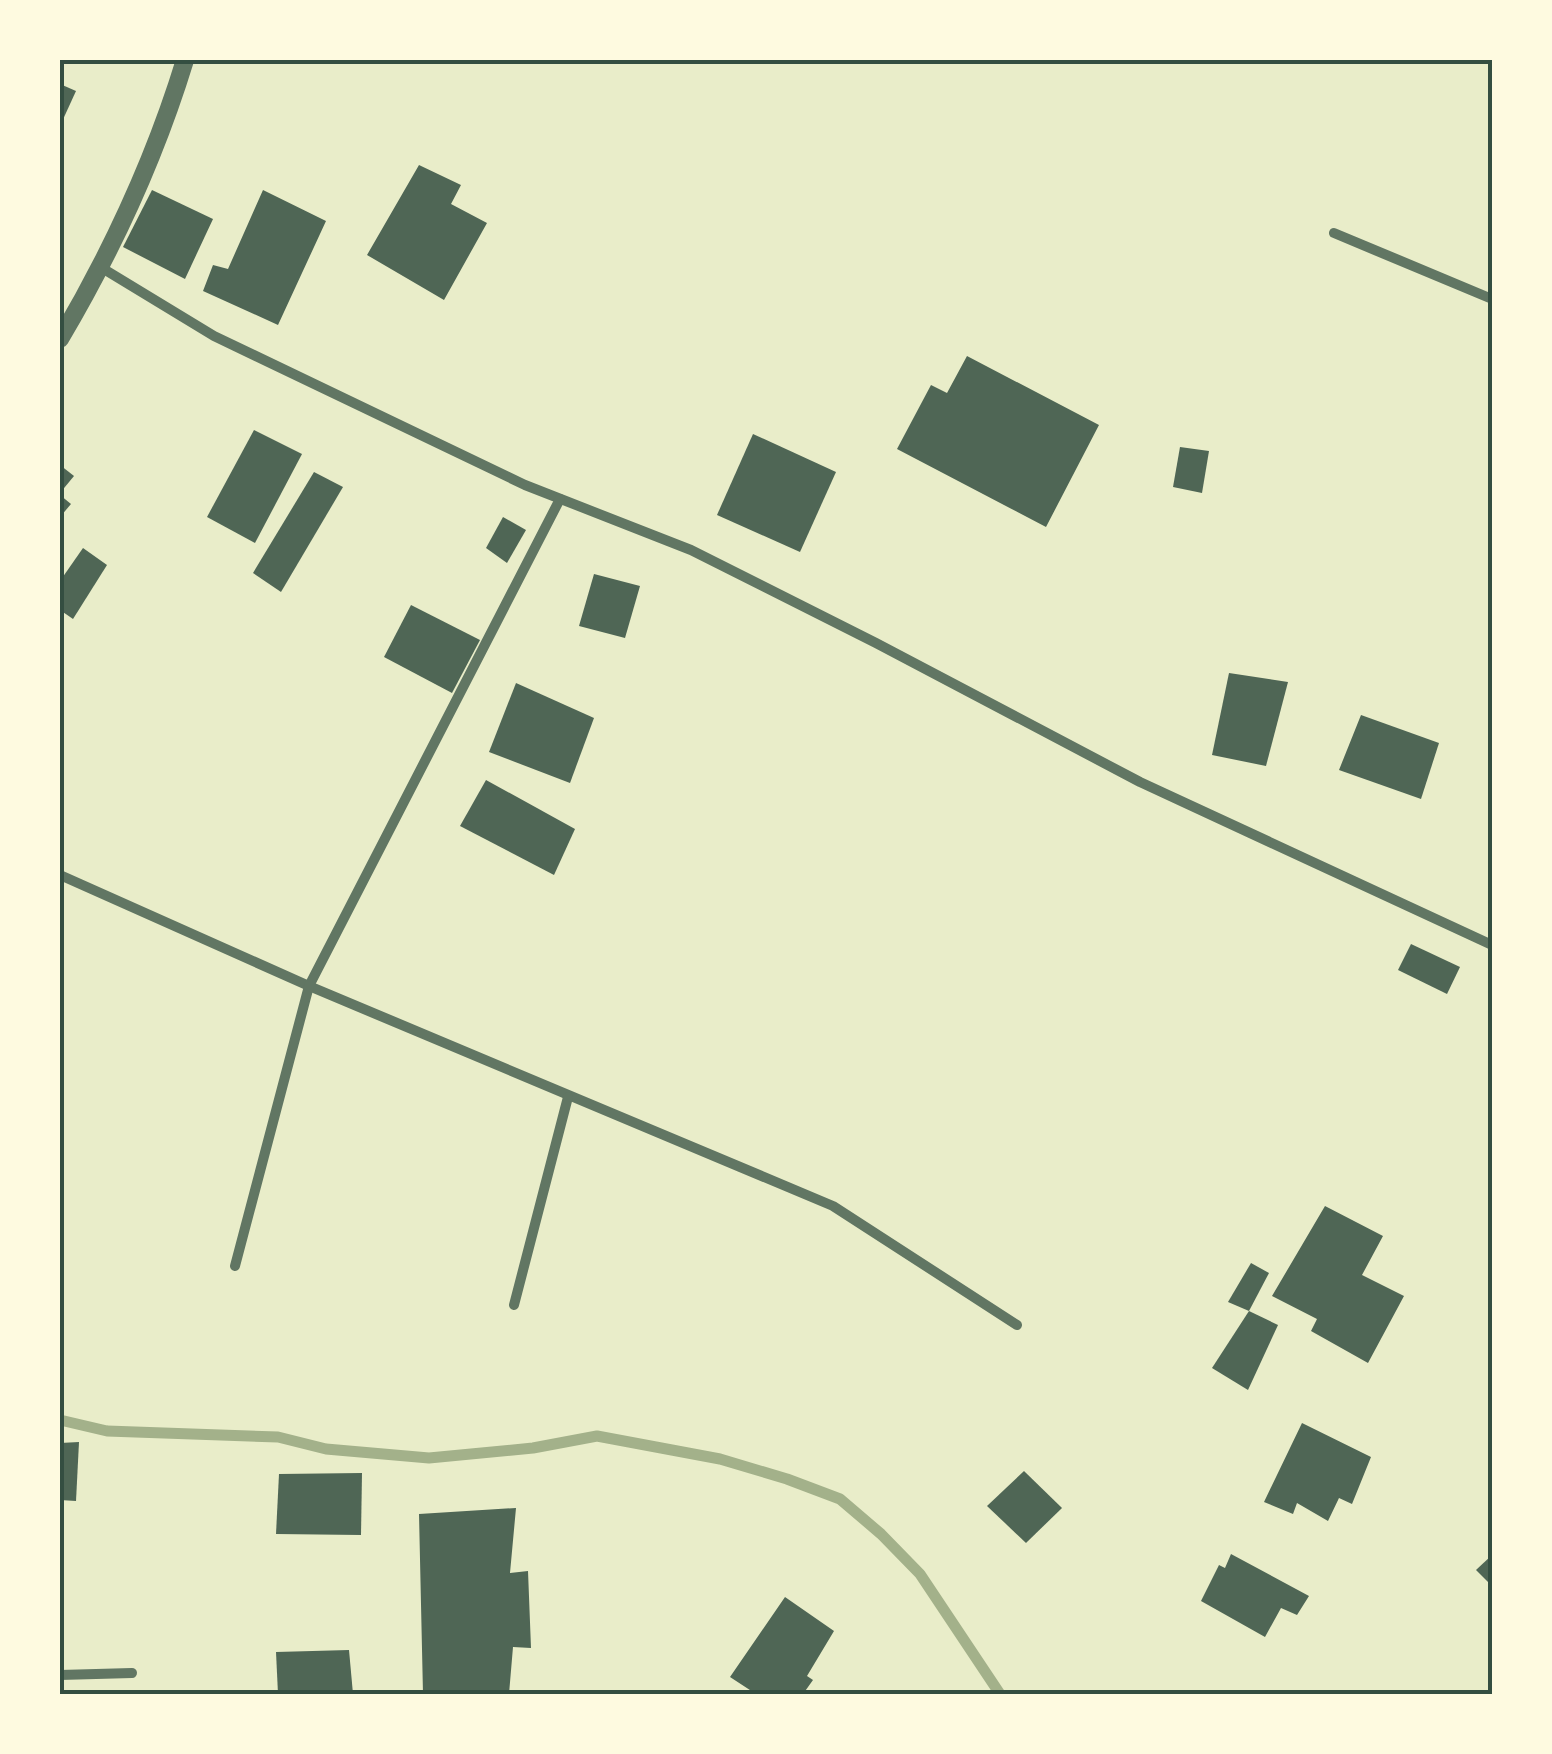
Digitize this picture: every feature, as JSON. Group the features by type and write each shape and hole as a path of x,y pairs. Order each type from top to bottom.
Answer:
{"street":[{"path":"60,339 102,268 170,111 185,60"},
{"path":"1334,233 1492,299"},
{"path":"102,268 214,336 560,499 691,550 876,642 1140,782 1492,945"},
{"path":"236,1266 309,986 560,499"},
{"path":"60,875 568,1097 833,1206 1017,1325"},
{"path":"514,1304 568,1097"},
{"path":"60,1675 132,1672"}],"building":[{"path":"60,84 76,91 60,126"},
{"path":"419,165 461,185 451,204 487,223 444,300 367,255"},
{"path":"152,190 213,219 185,279 123,247"},
{"path":"263,190 326,221 278,325 203,291 213,265 228,269"},
{"path":"967,356 1099,425 1046,527 897,449 931,385 947,393"},
{"path":"254,430 302,454 255,543 207,517"},
{"path":"753,434 836,472 800,552 717,515"},
{"path":"1180,447 1209,451 1202,493 1173,487"},
{"path":"60,465 74,476 60,493"},
{"path":"314,472 343,487 281,592 253,573"},
{"path":"60,495 71,504 60,517"},
{"path":"503,517 526,530 507,563 486,548"},
{"path":"83,548 107,565 73,619 60,610 60,581"},
{"path":"594,574 640,586 625,638 579,626"},
{"path":"411,605 480,640 452,693 384,657"},
{"path":"1229,673 1288,682 1266,766 1212,755"},
{"path":"516,683 594,718 570,783 489,752"},
{"path":"1361,715 1439,743 1421,799 1339,770"},
{"path":"486,780 575,829 554,875 460,826"},
{"path":"1411,944 1460,967 1447,994 1398,970"},
{"path":"1325,1206 1383,1236 1362,1275 1404,1296 1368,1363 1311,1331 1317,1319 1272,1296"},
{"path":"1251,1263 1269,1273 1249,1311 1228,1302"},
{"path":"1249,1311 1278,1325 1248,1390 1212,1368"},
{"path":"1302,1423 1371,1457 1352,1504 1339,1498 1328,1521 1297,1503 1293,1514 1264,1502"},
{"path":"79,1442 76,1501 60,1500 60,1443"},
{"path":"1024,1471 1062,1508 1026,1543 987,1506"},
{"path":"362,1473 361,1535 276,1534 279,1474"},
{"path":"516,1508 510,1573 528,1571 531,1648 513,1647 509,1694 423,1694 419,1514"},
{"path":"1231,1554 1309,1596 1297,1615 1281,1608 1265,1637 1201,1601 1219,1565 1225,1568"},
{"path":"1492,1555 1492,1586 1476,1570"},
{"path":"785,1597 834,1631 807,1676 813,1680 803,1694 756,1694 730,1677"},
{"path":"349,1650 353,1694 278,1694 276,1652"}],"waterway":[{"path":"60,1420 107,1431 278,1437 326,1449 429,1458 533,1448 597,1436 720,1459 840,1499 920,1574 1000,1694"}]}
